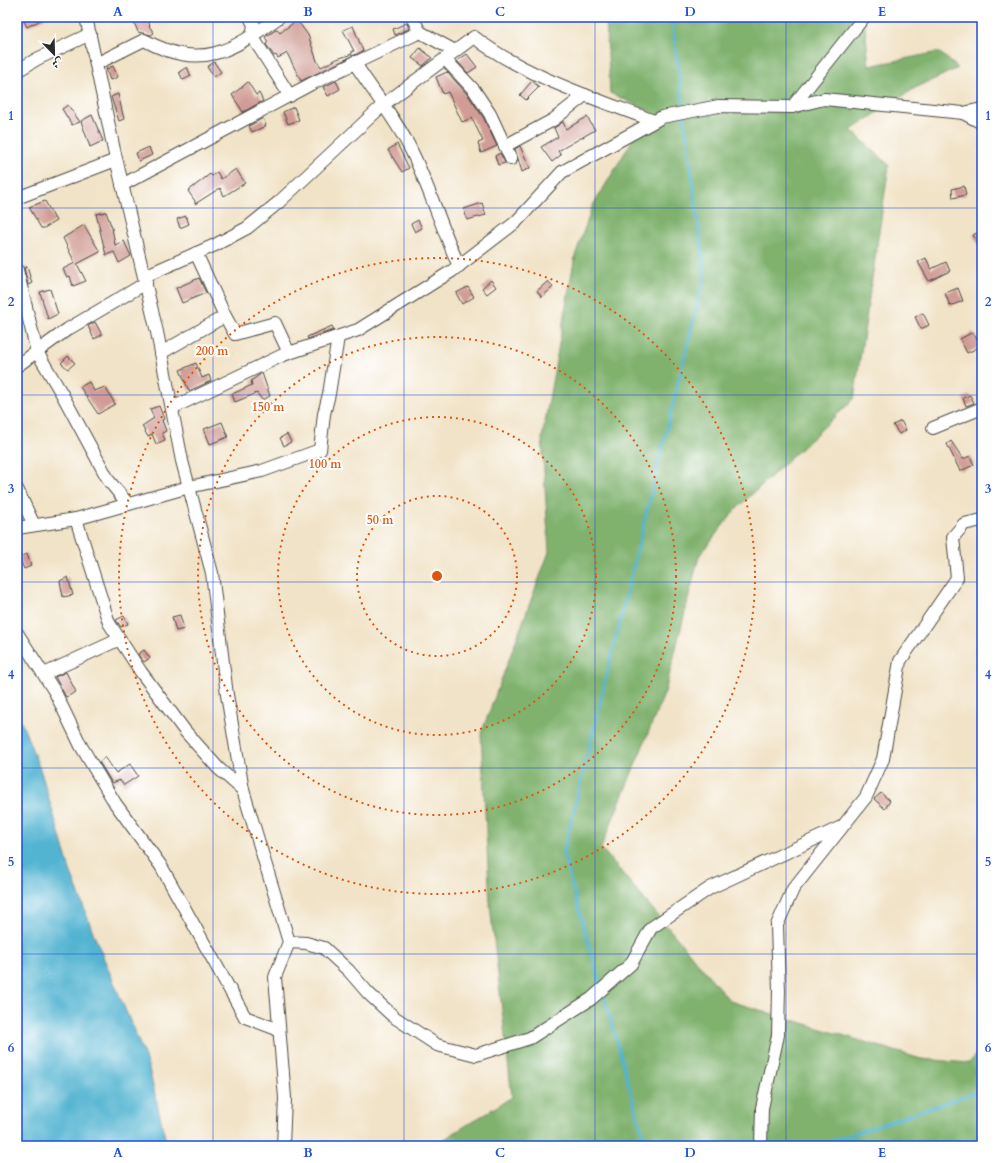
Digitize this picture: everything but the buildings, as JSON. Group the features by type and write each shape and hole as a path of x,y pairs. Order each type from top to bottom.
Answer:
{"street":[{"path":"86,17 116,160 146,283 189,487 212,573 227,695 243,790 289,942 275,977 285,1098 283,1146"},
{"path":"250,17 254,25 252,36 290,96"},
{"path":"96,64 144,40 164,50 189,57 204,56 225,50 245,41 279,17"},
{"path":"412,17 420,32 450,55 490,114 511,158"},
{"path":"792,107 864,17"},
{"path":"122,185 354,62 420,32"},
{"path":"17,71 37,59 90,34"},
{"path":"146,283 147,275 215,245 247,228 279,202 383,105 474,37 492,51 585,94 654,121"},
{"path":"354,62 412,152 444,234 459,266"},
{"path":"505,146 553,120 585,94"},
{"path":"172,408 289,353 358,330 410,299 459,266 516,222 562,172 662,116 720,106 792,107 824,99 963,113 982,109"},
{"path":"963,113 982,123"},
{"path":"17,198 116,160"},
{"path":"196,253 225,316 235,334 275,323 289,353"},
{"path":"17,270 37,352 110,481 128,504"},
{"path":"17,366 68,329 146,283"},
{"path":"161,353 225,316"},
{"path":"17,528 76,519 189,487 262,471 320,450 324,414 329,394 338,337"},
{"path":"933,428 982,408"},
{"path":"17,489 34,525"},
{"path":"76,519 109,623 141,672 185,731 218,768 243,790"},
{"path":"761,1146 762,1108 778,1035 779,991 777,926 792,889 866,797 883,759 900,661 957,578 953,538 964,524 982,520"},
{"path":"17,633 55,692 81,746 115,803 161,866 245,1017 279,1030"},
{"path":"44,674 120,639"},
{"path":"289,942 306,943 324,948 394,1017 436,1045 476,1055 530,1038 591,999 631,964 651,928 710,888 842,827"}],"green space":[{"path":"606,17 864,17 869,66 939,52 958,68 915,88 851,130 889,165 854,399 735,510 699,556 665,692 601,848 730,1001 921,1059 969,1063 982,1046 982,1146 433,1146 512,1097 490,905 481,734 549,552 542,438 575,256 592,207 650,111 610,93"}],"water":[{"path":"17,711 41,772 70,870 94,935 149,1069 167,1146 17,1146"}],"waterway":[{"path":"671,17 684,110"},
{"path":"601,987 563,854 705,273 684,116"},
{"path":"603,992 646,1146"},
{"path":"818,1146 982,1090"}]}
